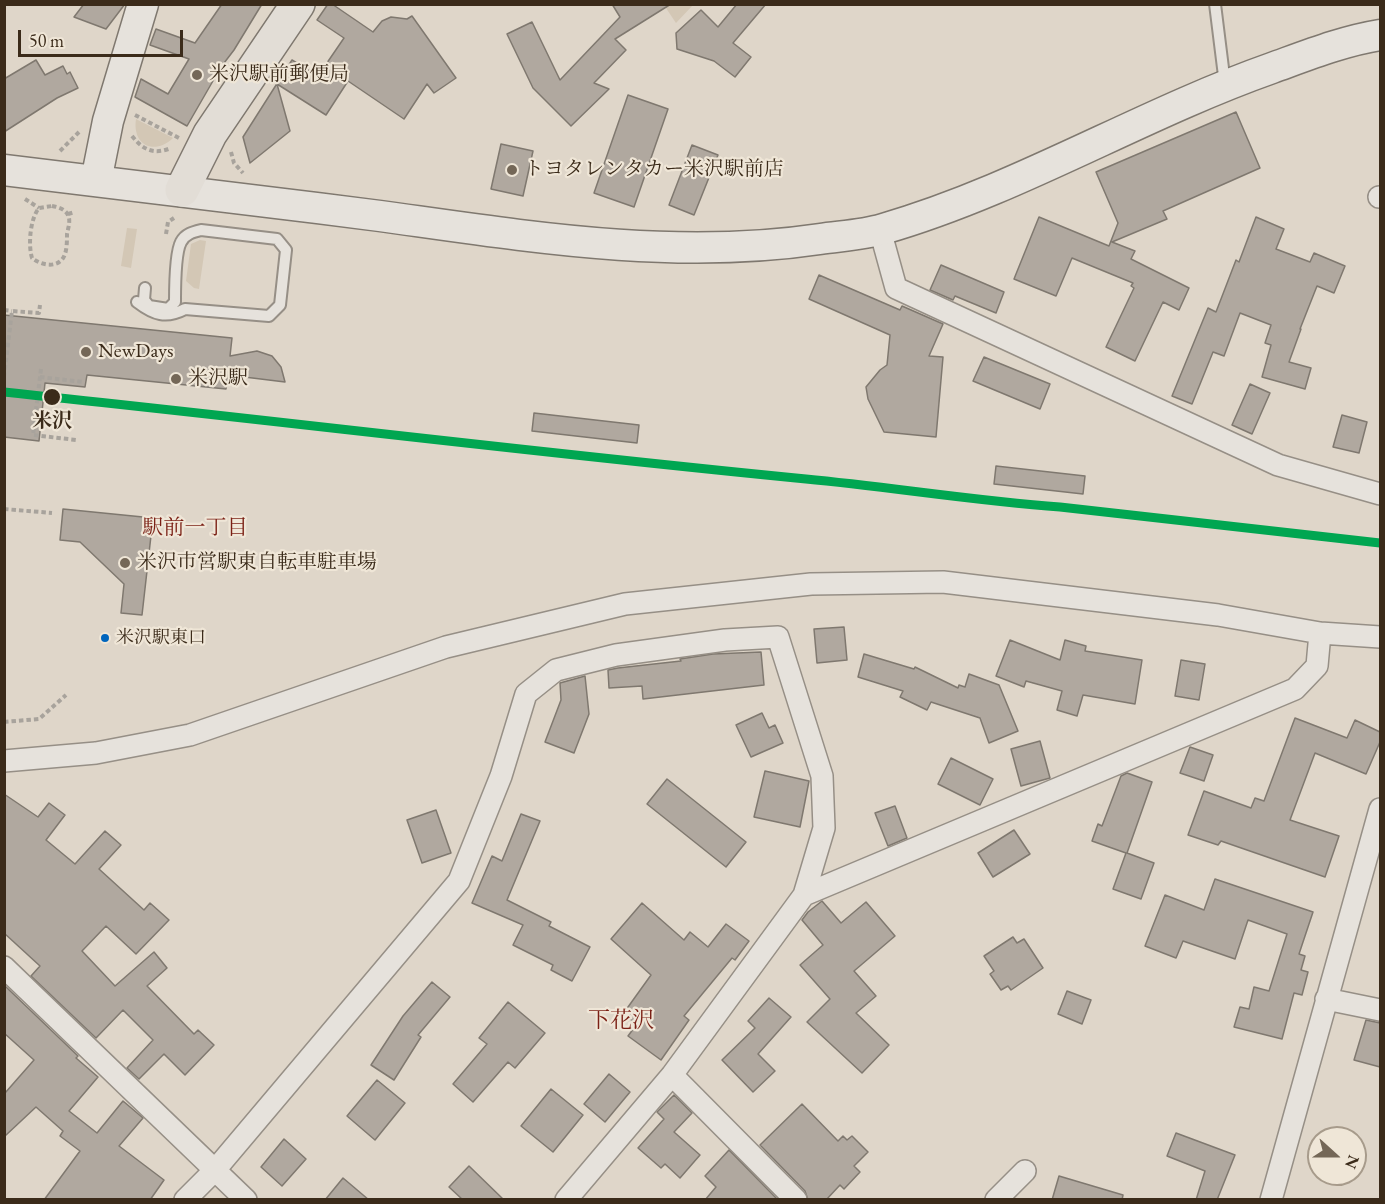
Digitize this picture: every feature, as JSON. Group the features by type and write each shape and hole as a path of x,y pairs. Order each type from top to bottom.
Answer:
{"main road":[{"path":"182,190 210,134 298,4"}],"street":[{"path":"96,181 108,121 143,4"},
{"path":"4,170 182,190 579,242 700,249 794,243 880,230 971,199 1226,84 1351,40 1380,36"},
{"path":"880,230 896,288 1278,465 1380,494"},
{"path":"4,761 96,753 190,735 446,648 626,603 811,584 943,582 1218,615 1320,633 1380,637"},
{"path":"804,895 1294,689 1317,666 1320,633"},
{"path":"186,1200 215,1170 459,881 501,776 526,694 556,670 616,655 725,640 778,637 822,776 824,828 804,895 672,1075 566,1200"},
{"path":"1271,1200 1380,809"},
{"path":"4,967 246,1200"},
{"path":"1326,999 1380,1010"},
{"path":"672,1075 796,1200"},
{"path":"996,1200 1025,1171"}],"lane":[{"path":"1215,4 1226,84"},
{"path":"137,302 150,312 172,316 185,309 269,316 280,305 286,250 277,239 201,230 189,233 180,243 174,286 176,302 185,309"},
{"path":"145,288 144,300 149,306 168,309 176,302"}],"path":[{"path":"130,119 131,113 182,139 173,148 162,152 150,151 140,146 130,131"},
{"path":"59,154 60,148 78,131 83,132"},
{"path":"230,149 234,164 245,175"},
{"path":"52,206 61,208 68,214 69,222 65,254 55,264 46,265 32,258 30,252 33,215 39,208 52,206"},
{"path":"68,214 75,212"},
{"path":"45,271 46,265"},
{"path":"4,310 12,313 39,314 40,305"},
{"path":"4,377 12,313"},
{"path":"41,369 33,435 76,440"},
{"path":"40,377 83,382"},
{"path":"4,509 52,513"},
{"path":"4,722 39,719 66,695"}],"shaded area":[{"path":"664,5 693,5 676,23"},
{"path":"136,119 173,138 159,146 146,145 137,135"},
{"path":"127,228 137,229 131,268 121,266"},
{"path":"200,240 206,241 199,289 186,281 191,244"}],"building":[{"path":"84,4 125,4 106,29 74,17"},
{"path":"222,4 262,4 221,67 187,126 135,97 141,79 168,94 189,59 150,45 156,29 195,43"},
{"path":"328,4 332,4 373,32 382,21 391,17 407,19 412,16 456,78 434,93 427,84 404,119 348,81 326,115 277,84 290,131 250,163 243,137 292,60 318,76 344,38 317,20"},
{"path":"612,4 671,4 615,39 626,50 594,83 609,89 571,126 533,88 507,34 532,22 560,80 620,17"},
{"path":"737,4 766,4 733,43 751,57 735,77 714,61 677,49 676,33 701,10 718,27"},
{"path":"36,60 45,75 63,66 67,74 70,72 78,88 57,98 4,132 4,79"},
{"path":"628,95 668,109 634,207 594,193"},
{"path":"1236,112 1260,168 1163,211 1167,219 1112,242 1135,251 1131,259 1189,288 1179,310 1163,302 1135,361 1106,347 1134,288 1131,286 1133,283 1072,258 1056,296 1014,279 1039,217 1109,246 1118,223 1096,172"},
{"name":"トヨタレンタカー米沢駅前店","path":"501,144 533,151 523,196 491,189"},
{"path":"692,145 718,155 694,215 669,205"},
{"path":"1256,217 1284,229 1276,249 1310,262 1314,253 1345,266 1334,293 1317,286 1289,362 1311,368 1305,389 1262,377 1271,345 1265,343 1271,325 1240,313 1224,356 1213,352 1192,404 1172,396 1208,308 1216,312"},
{"path":"941,265 1004,292 996,313 955,296 953,300 930,290"},
{"path":"819,275 900,310 902,306 943,324 929,356 943,357 936,437 884,432 868,399 866,387 887,365 890,335 809,299"},
{"name":"米沢駅","path":"4,315 232,338 230,356 257,351 272,356 281,367 285,382 228,375 226,389 87,375 85,387 45,383 39,441 4,437"},
{"path":"984,357 1050,384 1040,409 973,381"},
{"path":"1250,384 1270,393 1252,434 1232,425"},
{"path":"534,413 639,425 637,443 532,431"},
{"path":"1342,415 1367,422 1359,453 1333,447"},
{"path":"996,466 1085,476 1083,494 994,484"},
{"name":"米沢市営駅東自転車駐車場","path":"63,509 153,518 142,615 121,613 124,584 80,542 60,540"},
{"path":"844,627 847,660 817,663 814,629"},
{"path":"1010,640 1060,660 1065,640 1086,646 1085,651 1142,660 1135,704 1083,695 1077,716 1057,710 1062,691 1026,681 1024,687 996,676"},
{"path":"761,652 764,685 643,699 642,686 609,688 608,670 681,661 680,659 713,654"},
{"path":"864,654 914,669 915,667 958,688 959,685 965,687 969,674 999,685 1018,731 989,743 980,718 931,702 927,710 900,697 903,691 858,677"},
{"path":"1181,660 1205,664 1199,700 1175,696"},
{"path":"585,676 589,714 574,753 545,742 561,700 560,683"},
{"path":"762,713 769,728 775,725 783,743 751,757 736,725"},
{"path":"1295,718 1347,738 1355,720 1380,732 1380,742 1366,774 1315,753 1290,820 1339,836 1325,877 1221,841 1218,845 1188,835 1204,791 1251,808 1255,798 1264,801"},
{"path":"1040,741 1050,778 1021,786 1011,749"},
{"path":"1190,747 1213,755 1204,781 1180,773"},
{"path":"951,758 993,779 980,805 938,784"},
{"path":"765,771 809,781 800,827 754,817"},
{"path":"1127,773 1152,782 1127,853 1154,863 1141,899 1113,889 1126,853 1092,841 1098,824 1102,826 1121,776"},
{"path":"667,779 746,842 726,867 647,804"},
{"path":"4,794 38,817 49,803 65,815 46,840 75,864 105,831 121,845 99,869 144,910 150,903 169,920 136,954 106,926 82,951 115,986 154,952 167,968 147,986 194,1034 198,1030 214,1045 185,1075 164,1054 139,1079 127,1068 153,1040 123,1010 96,1038 31,976 40,966 4,933"},
{"path":"895,806 907,838 888,846 875,813"},
{"path":"436,810 451,853 422,863 407,820"},
{"path":"521,814 540,821 507,900 551,922 549,926 590,947 572,981 551,970 553,965 513,945 523,925 472,903 492,856 502,861"},
{"path":"1014,830 1030,854 993,877 978,853"},
{"path":"1215,879 1313,912 1299,954 1305,956 1301,970 1308,972 1302,995 1294,993 1282,1039 1234,1027 1240,1007 1249,1009 1254,987 1269,991 1287,934 1248,920 1235,959 1183,941 1176,958 1145,946 1165,895 1204,910"},
{"path":"822,901 841,923 866,902 895,936 854,971 876,996 856,1013 889,1045 862,1073 807,1022 830,999 800,965 823,945 802,920"},
{"path":"642,903 684,940 690,932 708,947 726,924 749,941 735,960 732,958 684,1016 689,1020 661,1060 628,1036 637,1024 623,1014 651,975 611,939"},
{"path":"1013,937 1017,943 1024,939 1043,968 1011,990 1008,986 1001,990 990,974 994,971 984,956"},
{"path":"432,982 450,997 418,1035 421,1037 394,1080 371,1065 403,1016"},
{"path":"4,985 78,1056 76,1058 98,1077 69,1111 97,1133 123,1101 143,1118 119,1146 164,1180 150,1200 44,1200 80,1151 60,1136 63,1131 36,1107 5,1136 5,1093 34,1060 4,1033"},
{"path":"1067,991 1091,1000 1082,1024 1058,1014"},
{"path":"769,998 791,1017 758,1054 775,1071 753,1092 722,1060 755,1028 748,1021"},
{"path":"508,1002 545,1033 515,1068 508,1062 473,1102 453,1084 487,1044 479,1038"},
{"path":"1366,1020 1380,1023 1380,1067 1354,1060"},
{"path":"609,1074 630,1092 605,1122 584,1104"},
{"path":"377,1080 405,1103 375,1140 347,1116"},
{"path":"551,1089 583,1115 553,1152 521,1126"},
{"path":"674,1095 692,1113 674,1132 700,1155 680,1178 665,1164 661,1168 638,1148 664,1119 657,1112"},
{"path":"802,1104 838,1141 843,1136 847,1140 852,1136 868,1152 854,1166 860,1172 844,1189 840,1185 826,1200 808,1200 805,1191 760,1145"},
{"path":"1176,1133 1235,1155 1217,1200 1196,1200 1205,1171 1167,1156"},
{"path":"284,1139 306,1159 282,1186 261,1167"},
{"path":"729,1150 778,1200 705,1200 716,1187 705,1176"},
{"path":"469,1166 504,1200 463,1200 449,1187"},
{"path":"1059,1176 1123,1195 1122,1200 1052,1200"},
{"path":"343,1178 369,1200 325,1200"}],"transit line":[{"path":"4,392 1380,543"}],"place":[{"name":"米沢駅前郵便局","path":"197,75"},
{"name":"トヨタレンタカー米沢駅前店","path":"512,170"},
{"name":"NewDays","path":"86,352"},
{"name":"米沢駅","path":"176,379"},
{"name":"米沢","path":"52,397"},
{"name":"米沢市営駅東自転車駐車場","path":"125,563"},
{"name":"米沢駅東口","path":"105,638"}],"district":[{"name":"駅前一丁目","path":"195,528"},
{"name":"下花沢","path":"621,1021"}]}
